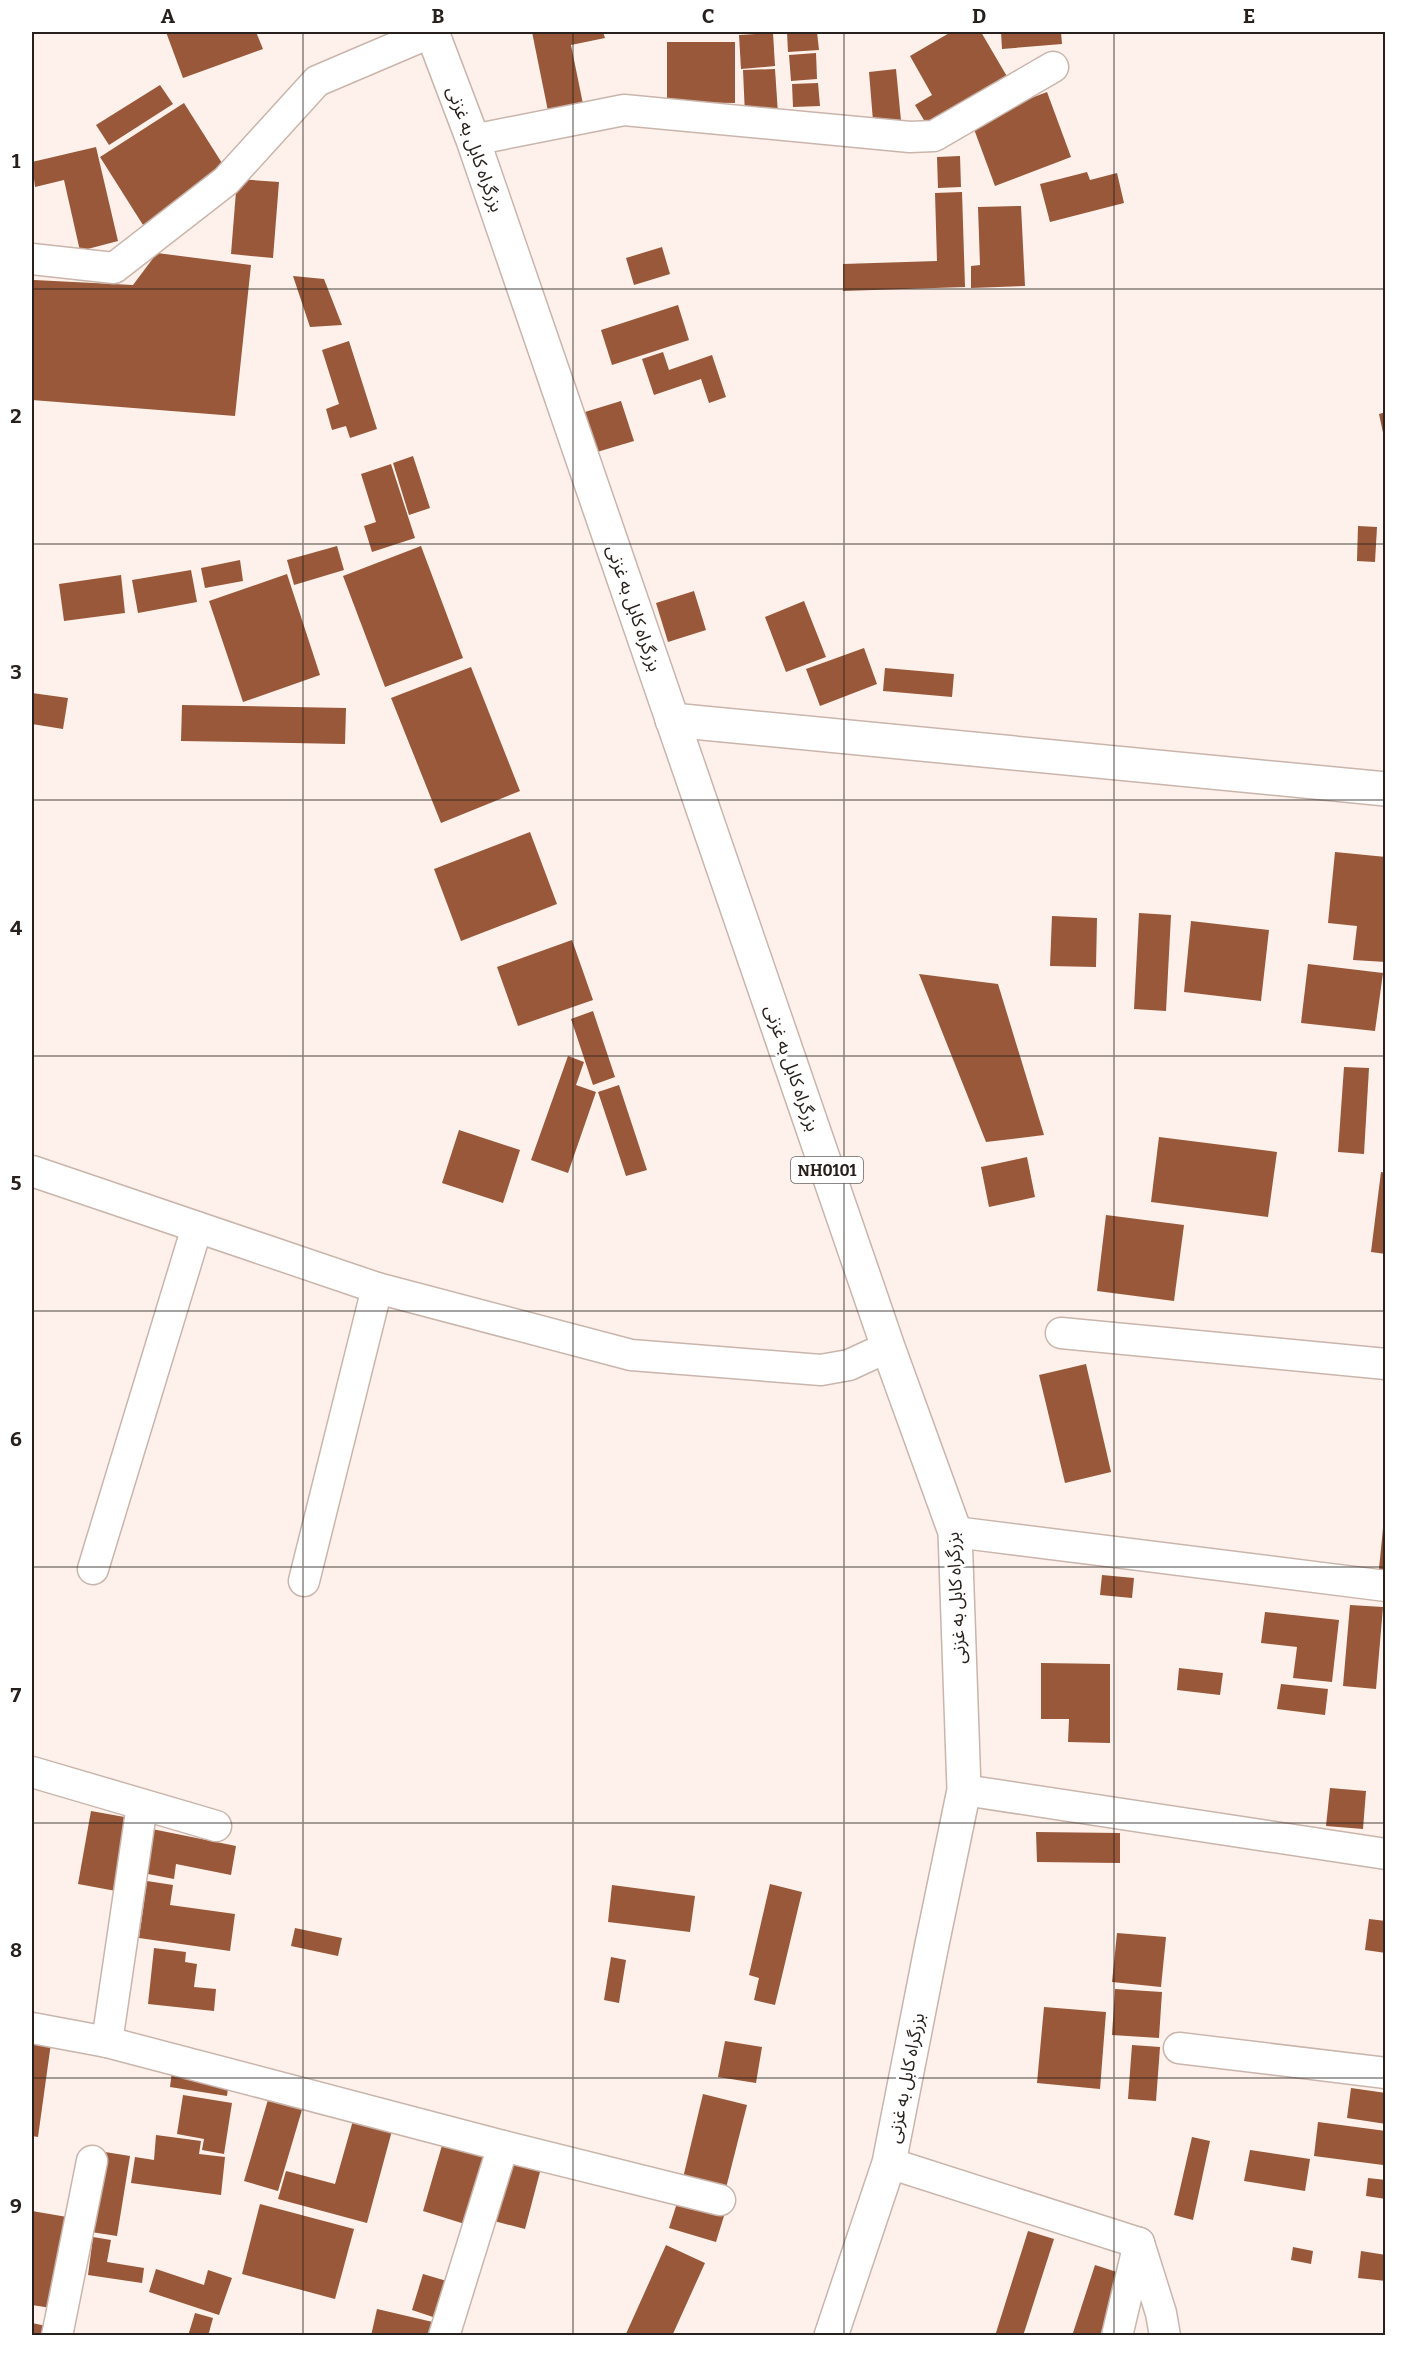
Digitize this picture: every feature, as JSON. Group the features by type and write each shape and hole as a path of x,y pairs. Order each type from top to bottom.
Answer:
{"main road":[{"name":"بزرگراه کابل به غزنی","path":"432,32 473,140 888,1347 955,1532 964,1790 889,2163 831,2336"},
{"path":"672,720 1386,789"}],"street":[{"path":"32,259 114,268 226,181 317,81 432,32"},
{"path":"473,140 624,110 910,137 934,136 1053,67"},
{"path":"32,1171 377,1288 631,1355 821,1370 849,1365 888,1347"},
{"path":"93,1569 197,1227"},
{"path":"304,1581 377,1288"},
{"path":"1061,1333 1386,1364"},
{"path":"955,1532 1386,1586"},
{"path":"32,1772 216,1826"},
{"path":"964,1790 1386,1854"},
{"path":"107,2042 142,1805"},
{"path":"32,2028 107,2042 503,2146 720,2200"},
{"path":"1179,2048 1386,2073"},
{"path":"444,2336 503,2146"},
{"path":"57,2336 92,2161"},
{"path":"889,2163 1139,2243"},
{"path":"1116,2336 1139,2243"},
{"path":"1139,2243 1161,2313 1165,2336"}],"building":[{"path":"166,32 256,32 263,49 183,78"},
{"path":"532,32 603,32 605,38 571,45 584,109 549,116"},
{"path":"787,32 817,32 819,50 788,52"},
{"path":"951,32 981,32 1012,85 931,132 915,105 932,95 910,56"},
{"path":"1001,32 1061,32 1062,44 1002,49"},
{"path":"773,33 775,66 741,69 739,35"},
{"path":"667,42 735,42 735,103 667,102"},
{"path":"816,53 817,79 791,81 789,55"},
{"path":"775,69 778,114 745,115 743,70"},
{"path":"896,69 902,131 874,133 869,72"},
{"path":"818,83 820,106 793,107 792,84"},
{"path":"160,85 173,104 109,145 96,125"},
{"path":"1047,92 1071,157 995,186 971,121"},
{"path":"184,103 227,171 143,225 100,157"},
{"path":"96,147 118,241 80,251 64,180 35,187 32,162"},
{"path":"960,156 961,187 938,188 937,157"},
{"path":"1087,172 1090,180 1117,173 1124,203 1050,222 1040,184"},
{"path":"237,179 279,182 273,258 231,254"},
{"path":"962,192 965,287 843,291 843,264 937,261 935,193"},
{"path":"1021,206 1025,286 971,288 971,266 980,265 978,207"},
{"path":"662,247 670,274 634,285 626,258"},
{"path":"157,253 251,265 235,416 32,400 34,280 133,285"},
{"path":"293,276 324,279 342,325 310,327"},
{"path":"678,305 689,340 612,365 601,330"},
{"path":"349,341 377,429 350,438 346,426 332,430 326,409 339,404 322,350"},
{"path":"663,352 669,370 712,355 726,397 709,403 701,379 654,395 642,359"},
{"path":"621,401 634,441 597,452 585,412"},
{"path":"1386,412 1386,442 1385,442 1379,414"},
{"path":"413,456 430,508 409,515 393,463"},
{"path":"391,464 415,538 372,552 364,526 376,522 361,474"},
{"path":"1358,526 1377,527 1375,562 1357,561"},
{"path":"337,546 344,570 294,585 287,560"},
{"path":"421,546 463,658 385,687 343,576"},
{"path":"240,560 243,581 205,588 201,568"},
{"path":"191,570 197,602 138,613 132,580"},
{"path":"287,574 320,675 243,702 209,601"},
{"path":"121,575 125,613 64,621 59,584"},
{"path":"694,591 706,630 668,642 656,603"},
{"path":"804,601 826,657 786,672 765,617"},
{"path":"864,648 877,684 820,706 806,669"},
{"path":"471,667 520,791 441,823 391,698"},
{"path":"885,668 954,674 952,697 883,691"},
{"path":"32,693 68,698 63,729 32,724"},
{"path":"182,705 346,708 345,744 181,741"},
{"path":"530,832 557,904 461,941 434,869"},
{"path":"1335,852 1386,857 1386,962 1353,960 1357,926 1328,923"},
{"path":"1139,913 1171,915 1166,1011 1134,1009"},
{"path":"1052,916 1097,918 1096,967 1050,966"},
{"path":"1191,921 1269,930 1261,1001 1184,992"},
{"path":"572,940 593,1000 518,1026 497,967"},
{"path":"1308,964 1383,973 1375,1031 1301,1023"},
{"path":"919,974 998,984 1044,1135 986,1142"},
{"path":"593,1011 615,1077 593,1085 571,1019"},
{"path":"568,1056 584,1062 576,1085 596,1092 568,1173 531,1160"},
{"path":"1344,1067 1369,1068 1364,1154 1338,1152"},
{"path":"619,1085 647,1170 626,1176 598,1092"},
{"path":"459,1130 520,1150 503,1203 442,1183"},
{"path":"1159,1137 1277,1152 1268,1217 1151,1202"},
{"path":"1027,1157 1035,1197 989,1207 981,1167"},
{"path":"1381,1172 1386,1173 1386,1254 1371,1252"},
{"path":"1106,1215 1184,1225 1174,1301 1097,1291"},
{"path":"1086,1364 1111,1472 1065,1483 1039,1375"},
{"path":"1384,1518 1386,1518 1386,1579 1378,1579"},
{"path":"1102,1575 1134,1578 1132,1598 1100,1595"},
{"path":"1350,1605 1383,1607 1376,1689 1343,1686"},
{"path":"1265,1612 1339,1620 1332,1682 1293,1678 1297,1647 1261,1643"},
{"path":"1041,1663 1110,1664 1110,1743 1068,1742 1069,1719 1041,1719"},
{"path":"1179,1668 1223,1673 1220,1695 1177,1690"},
{"path":"1281,1684 1328,1689 1325,1715 1277,1709"},
{"path":"1330,1788 1366,1791 1363,1829 1326,1826"},
{"path":"91,1811 130,1818 116,1891 78,1884"},
{"path":"152,1829 236,1846 231,1875 176,1864 174,1879 143,1873"},
{"path":"1036,1832 1120,1833 1120,1863 1037,1862"},
{"path":"147,1881 173,1885 170,1905 235,1914 230,1951 139,1938"},
{"path":"770,1884 802,1892 775,2005 754,2000 759,1978 749,1975"},
{"path":"612,1885 695,1896 690,1932 608,1922"},
{"path":"1369,1919 1386,1921 1386,1953 1365,1950"},
{"path":"295,1928 342,1938 338,1956 291,1946"},
{"path":"1117,1933 1166,1937 1161,1987 1112,1982"},
{"path":"154,1948 186,1952 185,1962 197,1964 194,1987 216,1989 214,2011 148,2004"},
{"path":"611,1957 626,1960 619,2003 604,2000"},
{"path":"1115,1989 1162,1992 1159,2038 1112,2035"},
{"path":"1044,2007 1106,2012 1100,2089 1037,2083"},
{"path":"32,2040 51,2043 38,2137 32,2136"},
{"path":"725,2041 762,2047 756,2083 718,2077"},
{"path":"1132,2045 1160,2047 1156,2101 1128,2099"},
{"path":"172,2071 229,2080 227,2096 170,2087"},
{"path":"1351,2088 1386,2093 1386,2124 1347,2118"},
{"path":"270,2093 304,2103 278,2191 244,2181"},
{"path":"703,2094 747,2105 726,2188 683,2178"},
{"path":"183,2095 232,2103 224,2154 202,2150 204,2139 177,2134"},
{"path":"354,2117 393,2127 367,2223 278,2199 286,2171 335,2184"},
{"path":"1318,2122 1386,2131 1383,2165 1314,2156"},
{"path":"156,2135 201,2141 199,2154 225,2157 221,2195 131,2183 135,2157 154,2160"},
{"path":"1192,2137 1210,2141 1193,2220 1174,2215"},
{"path":"443,2142 488,2155 468,2225 423,2211"},
{"path":"1250,2150 1310,2159 1305,2191 1244,2181"},
{"path":"105,2152 130,2156 117,2236 91,2232"},
{"path":"510,2160 541,2168 525,2229 494,2221"},
{"path":"1368,2178 1386,2180 1386,2199 1366,2196"},
{"path":"677,2203 724,2216 716,2242 669,2228"},
{"path":"260,2204 354,2229 335,2299 242,2274"},
{"path":"32,2211 67,2217 51,2308 32,2305"},
{"path":"1028,2231 1054,2239 1023,2336 995,2336"},
{"path":"93,2237 111,2240 107,2262 144,2268 142,2283 88,2275"},
{"path":"666,2245 705,2263 672,2336 625,2336"},
{"path":"1293,2247 1313,2251 1311,2264 1291,2260"},
{"path":"1361,2251 1386,2255 1386,2281 1358,2278"},
{"path":"1095,2265 1126,2275 1106,2336 1072,2336"},
{"path":"156,2269 204,2285 208,2270 232,2278 219,2315 149,2292"},
{"path":"423,2274 450,2282 439,2319 412,2310"},
{"path":"377,2309 437,2323 434,2336 371,2336"},
{"path":"195,2313 213,2318 208,2336 188,2336"},
{"path":"32,2323 51,2327 49,2336 32,2336"}]}
